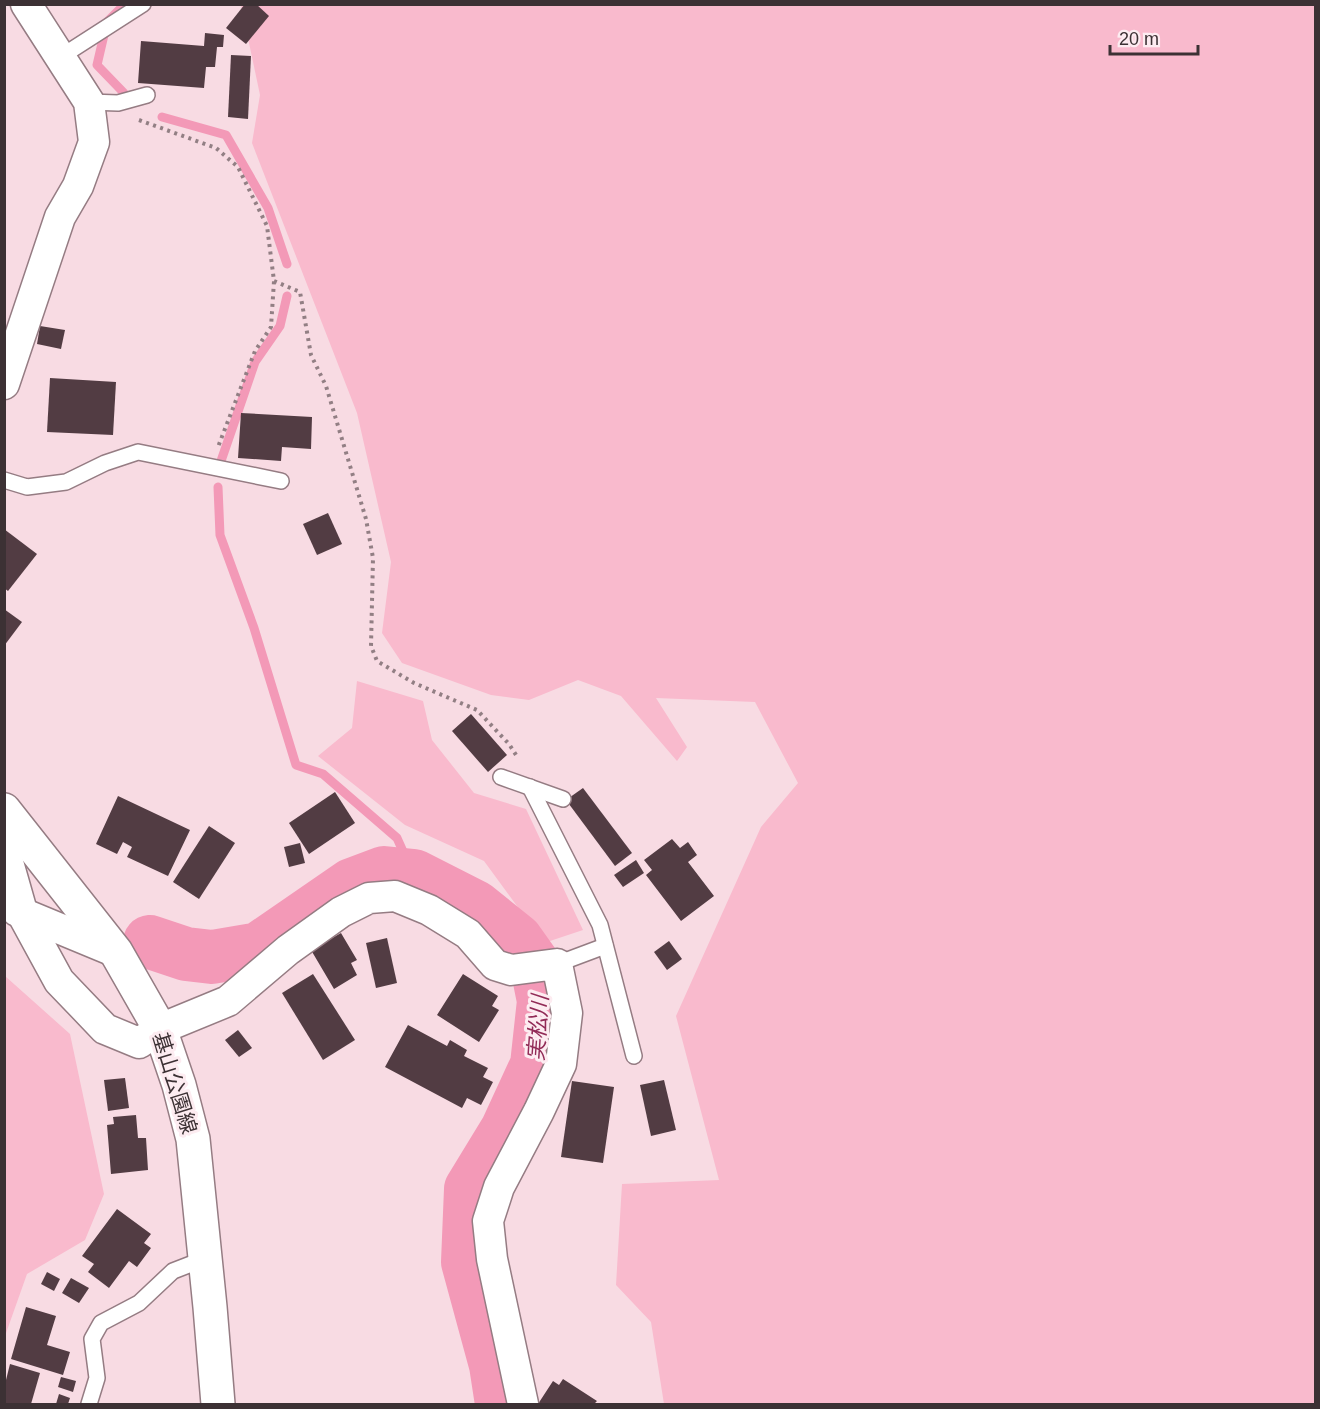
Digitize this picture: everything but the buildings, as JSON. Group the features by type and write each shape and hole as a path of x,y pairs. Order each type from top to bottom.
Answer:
{"main road":[{"name":"基山公園線","path":"4,810 116,952 160,1029 179,1085 193,1139 218,1404"}],"street":[{"path":"4,384 60,217 78,186 94,142 104,103 59,58 27,4"},
{"path":"5,849 14,910 59,981 105,1029 139,1043 160,1029 228,1001 288,950 341,912 369,898 395,896 429,910 468,934 495,965 511,970 557,964 567,1013 561,1064 499,1187 488,1221 492,1259 523,1404"},
{"path":"14,910 116,952"}],"lane":[{"path":"59,58 143,4"},
{"path":"104,103 147,95"},
{"path":"4,480 27,487 66,482 105,463 138,453 281,482"},
{"path":"501,777 563,799"},
{"path":"530,787 600,925 634,1056"},
{"path":"557,964 605,946"},
{"path":"89,1404 97,1378 92,1339 101,1323 139,1303 173,1271 204,1259"}],"path":[{"path":"104,103 125,111 145,123 216,147 238,167 267,226 274,281 271,327 255,351 210,467"},
{"path":"274,281 300,292 311,355 326,386 366,519 373,558 371,646 377,661 414,683 477,710 509,744 523,767 530,787"}],"shaded area":[{"path":"241,5 1315,5 1315,1404 664,1404 651,1322 616,1285 622,1184 719,1180 676,1016 761,827 798,783 755,702 656,698 687,747 677,761 621,696 578,680 529,700 491,695 402,663 382,633 391,562 357,413 252,143 260,95"},
{"path":"357,681 423,701 432,740 474,793 526,809 583,930 544,943 484,861 405,825 318,756 352,728"},
{"path":"5,976 70,1034 104,1194 85,1240 27,1274 5,1336"}],"waterway":[{"path":"124,93 97,65 107,22 125,4"},
{"path":"162,117 226,135 268,208 287,264"},
{"path":"221,461 255,362 280,326 287,296"},
{"path":"218,487 220,535 254,628 296,765 323,774 397,838 414,876"},
{"name":"実松川","path":"150,942 186,954 212,957 259,949 352,885 384,873 414,876 475,907 516,940 538,971 544,1001 537,1065 507,1130 471,1189 468,1262 496,1365 502,1404"}]}
